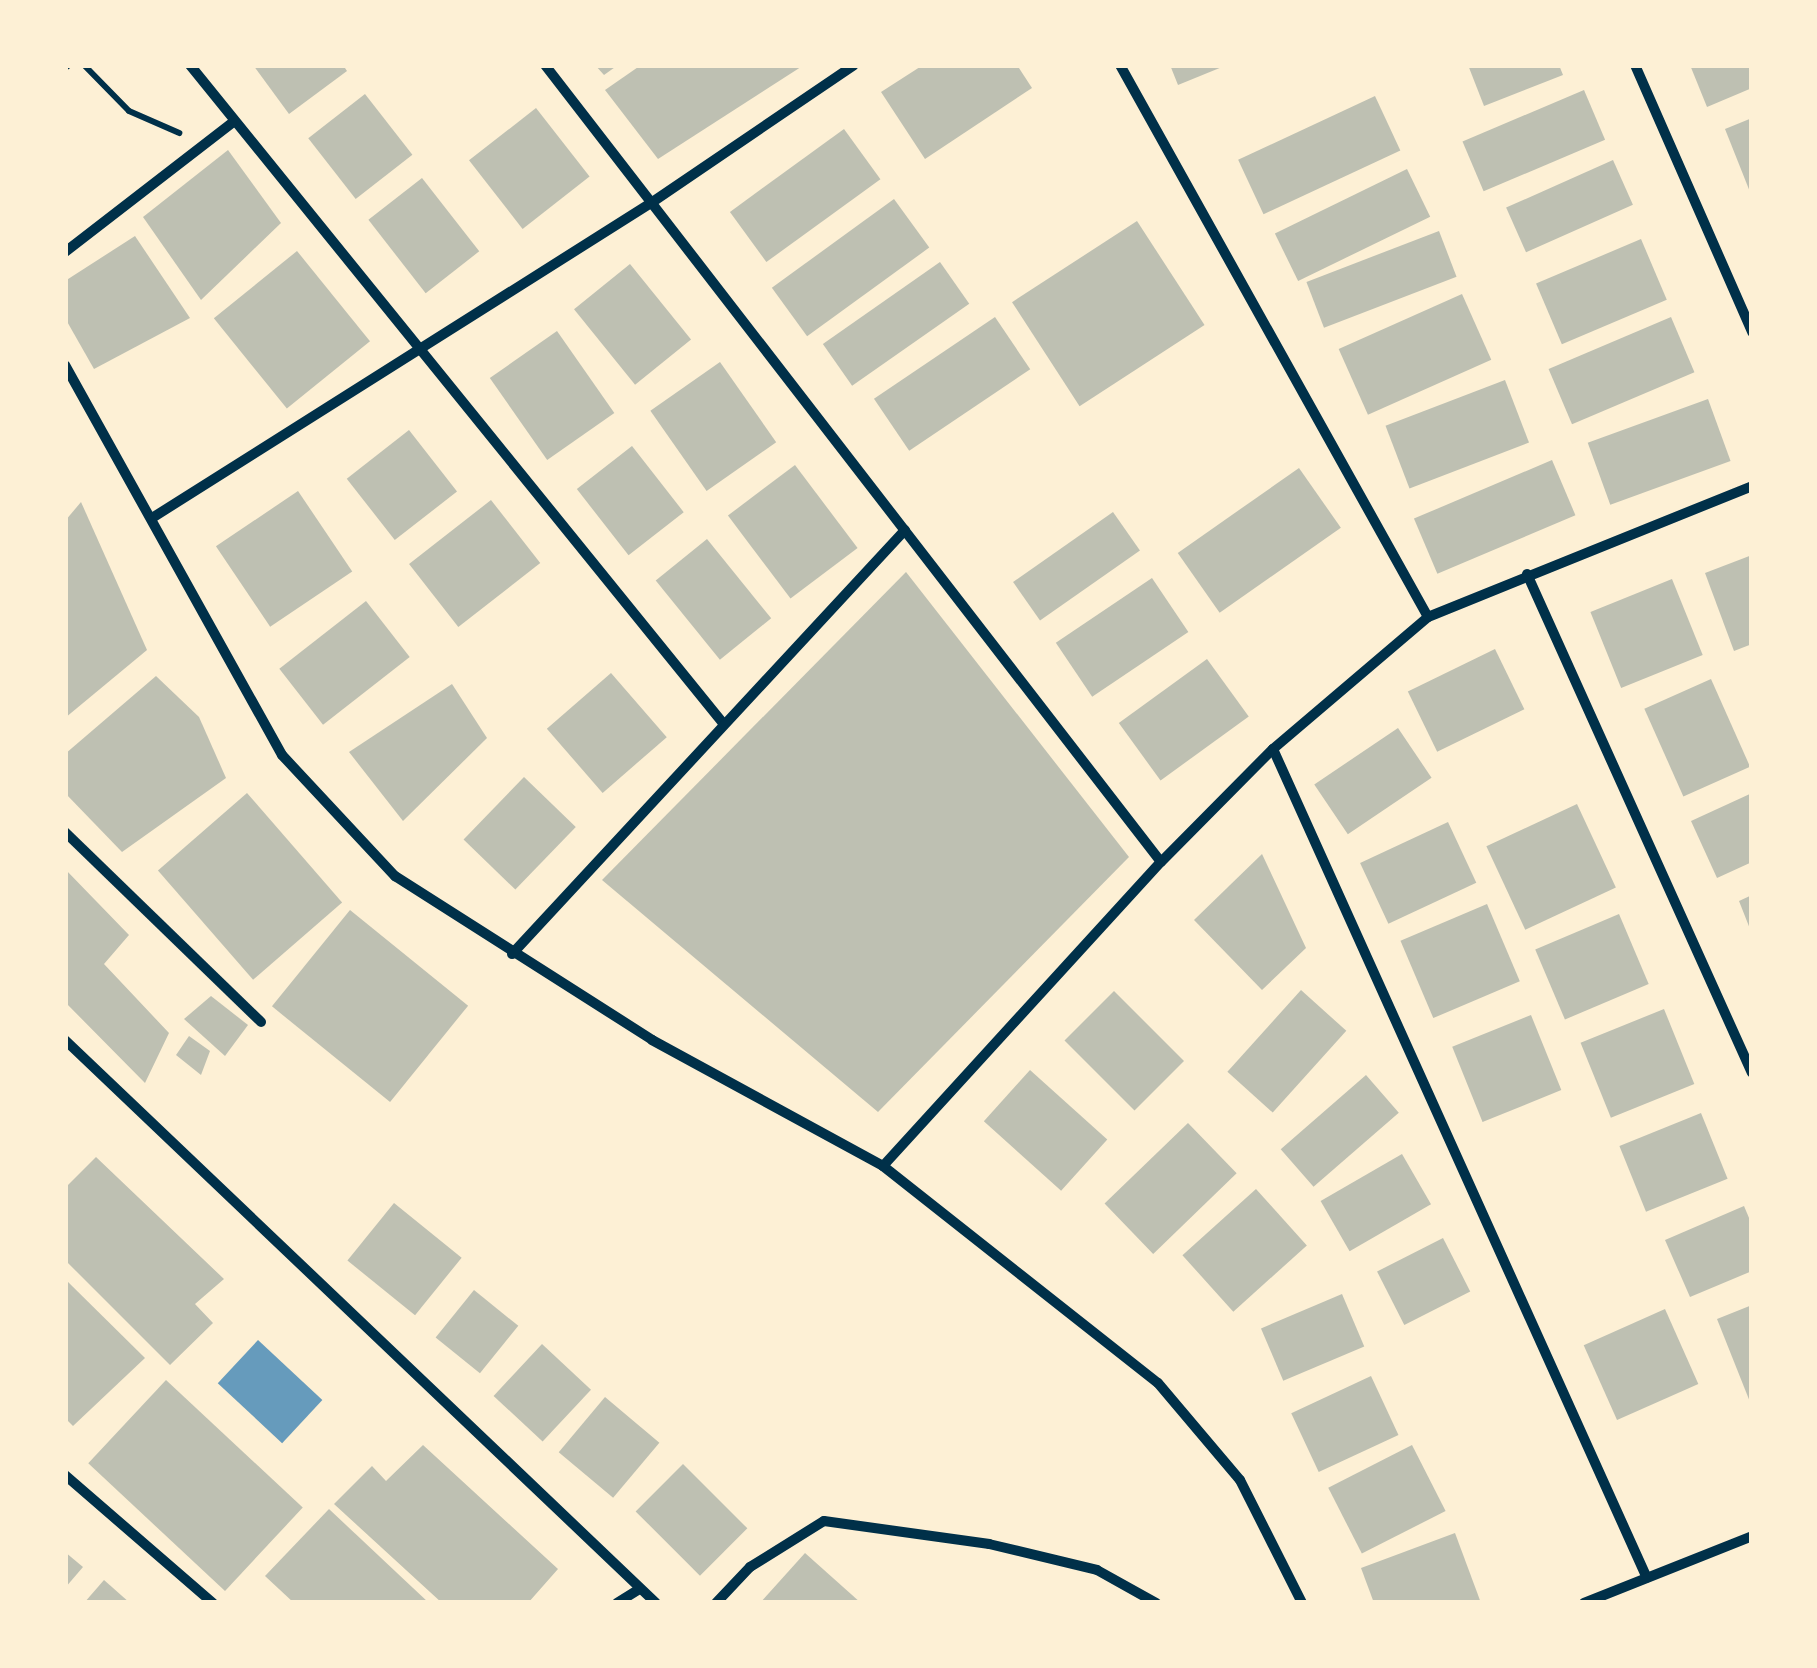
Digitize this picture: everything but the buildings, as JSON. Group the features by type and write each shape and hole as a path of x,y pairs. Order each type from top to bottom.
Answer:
{"street":[{"path":"190,65 232,123 420,345 722,722"},
{"path":"546,65 1161,862"},
{"path":"152,518 420,345 651,203 854,65"},
{"path":"1120,65 1428,617"},
{"path":"1635,65 1752,332"},
{"path":"65,252 232,123"},
{"path":"65,365 282,755 396,876 512,954 883,1166 1158,1383 1240,1480 1302,1603"},
{"path":"883,1166 1161,862 1273,749 1428,617 1752,486"},
{"path":"512,954 722,722 905,530"},
{"path":"1527,574 1752,1074"},
{"path":"1273,749 1647,1578"},
{"path":"65,832 261,1022"},
{"path":"65,1040 656,1603"},
{"path":"65,1475 212,1603"},
{"path":"716,1603 750,1567 824,1521 989,1544 1096,1570 1156,1603"},
{"path":"1584,1603 1752,1536"},
{"path":"618,1603 640,1589"}],"path":[{"path":"84,65 129,111 204,143"}],"water":[{"path":"258,1340 322,1400 282,1443 218,1383"}]}
